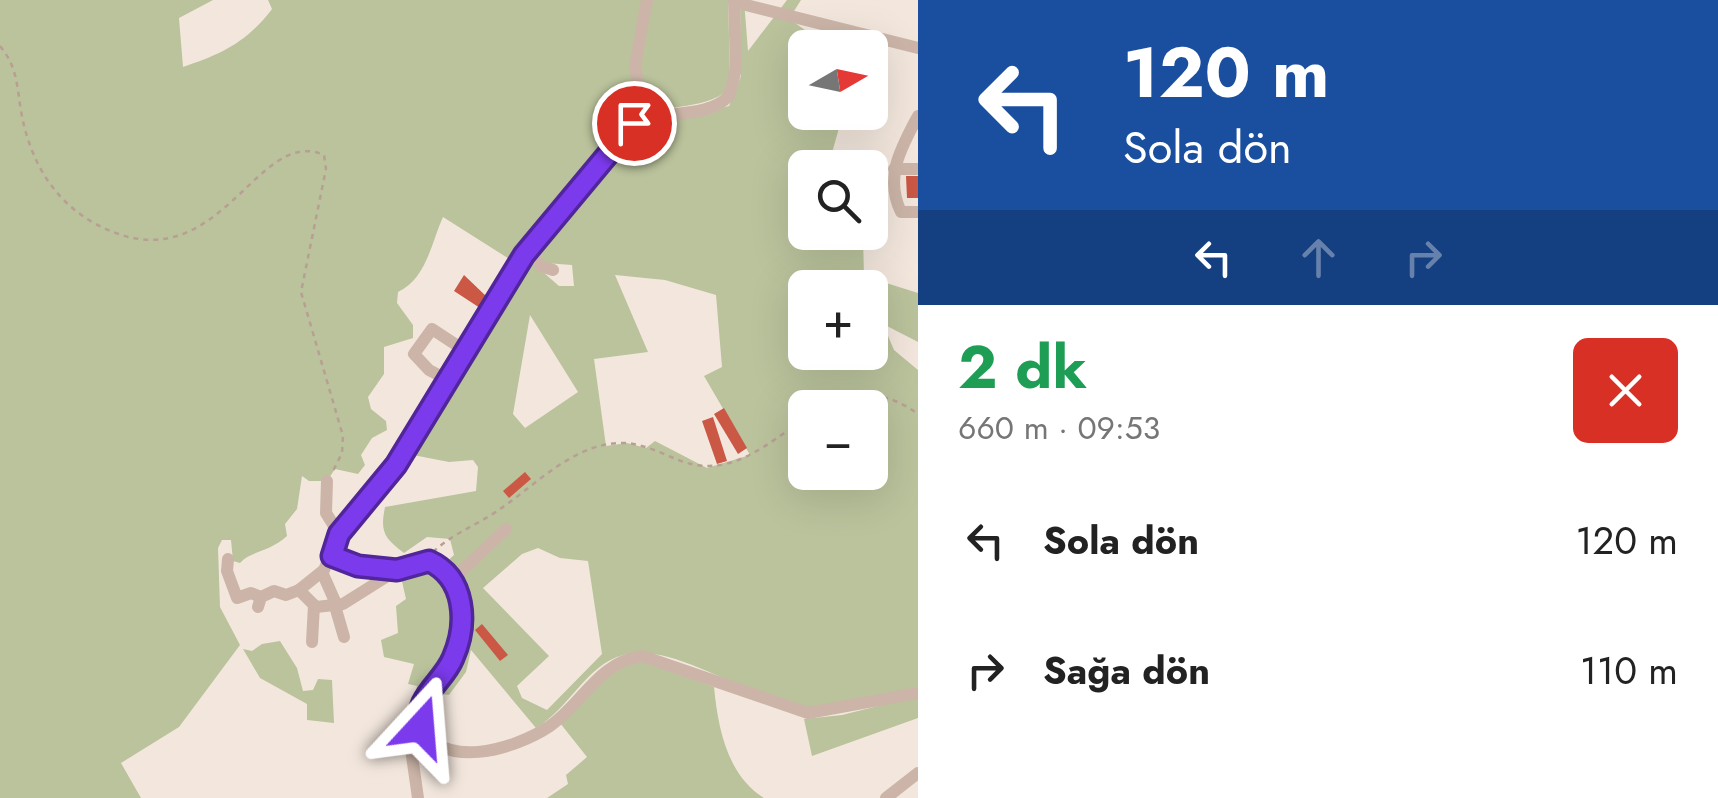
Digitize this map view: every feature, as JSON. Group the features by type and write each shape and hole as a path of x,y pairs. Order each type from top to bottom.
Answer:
{"street":[{"path":"644,120 635,66 648,0"},
{"path":"228,559 226,571 237,598 251,593 259,602 274,591 286,594 299,590 322,572 339,534 396,465 527,251 626,130 644,120 709,109 729,96 736,69 734,1 918,48"},
{"path":"918,116 894,170 891,192 900,212 918,212"},
{"path":"894,170 918,169"},
{"path":"527,251 541,266 554,270"},
{"path":"446,379 410,357 432,329 464,350"},
{"path":"327,481 326,513 339,534"},
{"path":"452,580 506,529"},
{"path":"332,556 358,566 397,570"},
{"path":"300,630 312,610 336,606 397,570 425,561 452,580 461,607 455,653 420,712 410,742 418,798"},
{"path":"322,572 344,637"},
{"path":"299,590 312,610 312,642"},
{"path":"420,712 421,727 438,745 455,751 486,750 551,725 604,670 622,660 642,656 808,713 918,693"},
{"path":"886,798 918,773"}],"path":[{"path":"0,46 15,68 29,150 44,175 76,212 126,238 167,240 200,228 236,193 282,161 312,152 324,155 326,170 301,292 342,436 342,453 327,481"},
{"path":"888,397 896,397 918,414"},
{"path":"425,561 454,534 500,510 556,466 580,454 628,443 699,467 725,466 764,448 788,431"}],"green space":[{"path":"0,0 213,0 179,18 183,67 222,52 243,38 272,9 268,0 728,0 730,72 724,93 700,103 647,112 624,123 514,262 443,217 422,269 398,292 397,303 413,325 413,338 384,347 384,374 368,397 371,409 386,421 387,430 372,438 361,455 365,465 358,474 335,469 327,481 309,481 302,476 297,509 285,524 287,536 280,542 240,563 233,561 231,540 222,540 218,548 220,607 240,645 179,727 121,763 141,798 0,798"},
{"path":"740,0 744,0 748,51 787,0 801,0 789,19 805,30 788,30 788,130 838,130 833,150 788,150 788,250 863,250 864,270 788,270 788,370 888,370 888,336 894,350 918,370 918,687 852,704 813,708 766,696 666,656 623,655 598,668 536,728 471,650 466,672 449,695 435,693 458,642 465,610 457,579 444,564 454,555 450,539 427,537 404,553 385,534 385,507 476,491 478,467 473,460 449,462 413,455 415,446 528,259 559,286 574,286 572,265 545,263 534,249 628,136 646,125 729,106 741,76","holes":["615,275 665,280 716,295 722,367 704,376 750,455 707,468 655,441 646,448 627,443 606,446 594,359 648,352","530,315 578,392 525,428 513,414","538,548 560,558 588,561 602,654 547,710 522,698 517,686 549,656 483,588 522,554"]},
{"path":"888,284 918,293 918,342 888,327"},
{"path":"428,566 456,593 449,658 412,713 417,686 408,684 414,664 384,657 381,640 398,633 396,606 406,599 401,577"},
{"path":"280,641 297,668 303,691 313,690 318,679 332,680 334,723 307,720 307,704 260,678 243,649 252,651 262,644"},
{"path":"642,660 714,687 718,718 733,764 764,798 547,798 568,784 566,775 587,757 560,723 614,669"},
{"path":"918,696 918,718 812,756 804,719 842,715"}],"building":[{"path":"906,176 918,176 918,198 907,198"},
{"path":"464,275 487,297 480,308 454,291"},
{"path":"724,408 747,448 738,454 714,414"},
{"path":"713,417 727,461 717,464 702,421"},
{"path":"525,472 531,479 509,498 503,491"},
{"path":"482,624 508,655 500,661 475,630"}],"route":[{"path":"421,727 424,700 455,653 461,607 458,587 429,561 397,570 358,566 332,556 339,534 396,465 524,255 634,123"}]}
